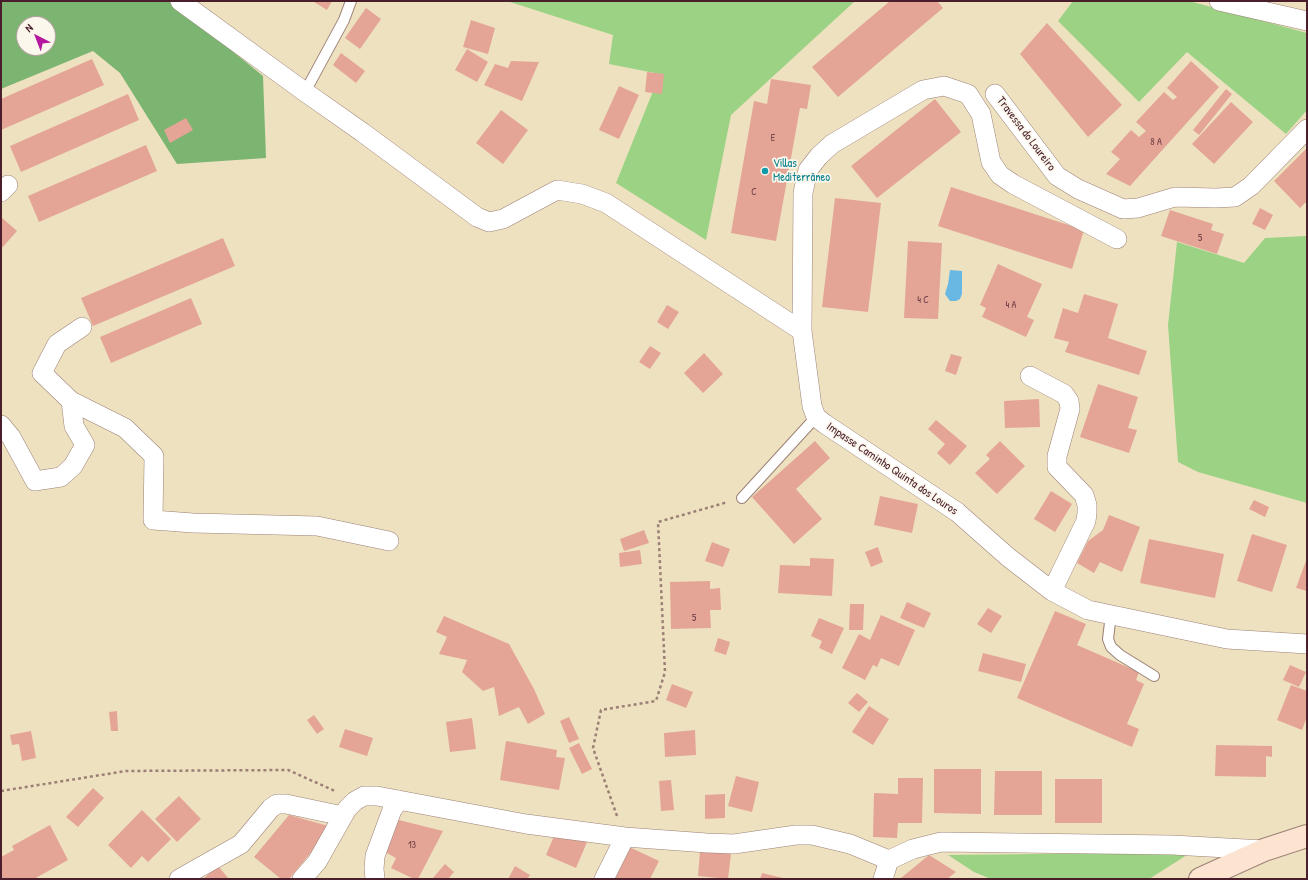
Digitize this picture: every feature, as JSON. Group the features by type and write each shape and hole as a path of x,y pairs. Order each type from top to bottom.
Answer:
{"main road":[{"path":"1200,879 1264,850 1307,836"}],"street":[{"path":"180,1 362,132 476,217 489,222 503,219 557,190 588,196 606,203 802,331"},
{"path":"1221,1 1307,21"},
{"name":"Impasse Caminho Quinta dos Louros","path":"1117,239 1000,176 991,162 981,114 968,94 944,86 923,90 832,144 819,156 808,170 803,193 802,331 812,406 816,417 956,512 1008,557 1052,591 1088,610 1227,639 1307,644"},
{"name":"Travessa do Loureiro","path":"995,94 1057,176 1078,189 1123,209 1138,208 1175,197 1235,197 1251,186 1307,129"},
{"path":"82,327 57,344 42,373 71,401 125,428 154,456 153,520 317,526 389,541"},
{"path":"1030,376 1064,394 1069,401 1070,409 1057,456 1057,467 1084,495 1088,513 1086,521 1052,591"},
{"path":"1,425 11,437 35,481 61,477 73,466 85,445 74,426 71,401"},
{"path":"302,879 317,862 347,809 355,801 364,796 377,796 526,824 625,837 734,844 812,835 850,844 889,860"},
{"path":"375,879 375,856 392,810 399,800"},
{"path":"179,879 241,844 271,808 277,804 286,804 343,816"},
{"path":"604,879 625,837"},
{"path":"883,879 889,860 913,848 941,842 1172,846 1264,850"}],"lane":[{"path":"305,92 344,20 351,1"},
{"path":"742,498 816,417"},
{"path":"1111,614 1108,639 1111,647 1120,656 1154,676"}],"path":[{"path":"625,837 593,748 601,710 656,701 663,679 665,672 658,522 742,498"},
{"path":"1,791 126,771 288,770 355,801"}],"green space":[{"path":"1,1 171,1 263,76 266,158 177,164 120,73 93,51 1,89"},
{"path":"507,1 855,1 731,115 706,240 616,183 660,74 609,64 613,35"},
{"path":"1073,1 1189,1 1307,33 1307,110 1286,134 1187,52 1139,102 1058,21"},
{"path":"1307,236 1307,503 1198,472 1178,462 1168,325 1177,242 1244,263 1265,238"},
{"path":"1127,853 1187,855 1149,879 991,879 974,872 948,855"}],"water":[{"path":"950,270 962,271 962,294 960,299 956,301 950,301 945,294"}],"building":[{"path":"314,1 332,1 327,10"},
{"path":"890,1 937,1 943,8 838,97 812,67"},
{"path":"366,8 381,19 360,49 345,38"},
{"path":"471,20 495,28 488,54 463,47"},
{"path":"1047,23 1122,105 1088,137 1020,54"},
{"path":"467,49 488,62 477,82 455,70"},
{"path":"341,53 365,71 356,83 333,65"},
{"path":"92,59 104,85 1,130 1,99"},
{"path":"511,61 539,62 522,101 484,85 495,64 508,68"},
{"path":"1191,61 1219,87 1130,186 1106,174 1120,159 1111,152 1131,130 1139,137 1146,131 1136,122 1164,92 1173,100 1177,97 1167,88"},
{"path":"647,72 664,74 662,94 645,92"},
{"name":"Villas Mediterrâneo","path":"771,79 811,85 807,109 800,108 776,241 731,233 754,101 767,104"},
{"path":"619,86 639,95 619,139 599,130"},
{"path":"1226,89 1232,94 1199,135 1193,130"},
{"path":"128,94 139,120 21,172 10,146"},
{"name":"Villas Mediterrâneo","path":"935,99 961,132 877,198 851,166"},
{"path":"1231,102 1253,122 1214,164 1192,144"},
{"path":"501,110 528,130 503,164 476,143"},
{"path":"186,118 193,130 170,143 164,130"},
{"path":"146,145 157,171 39,222 28,196"},
{"path":"1307,148 1307,201 1300,208 1274,181"},
{"path":"951,187 1084,230 1072,269 938,226"},
{"name":"Villas Mediterrâneo","path":"835,198 881,203 868,312 822,307"},
{"path":"1260,208 1273,215 1265,230 1252,224"},
{"path":"1170,210 1213,224 1211,230 1224,234 1217,254 1161,236"},
{"path":"1,217 17,231 1,249"},
{"path":"223,238 235,266 93,326 81,298"},
{"path":"908,241 942,243 938,319 904,318"},
{"path":"998,264 1042,284 1027,317 1034,320 1026,337 982,317 986,308 980,305"},
{"path":"1084,294 1118,304 1108,338 1147,351 1139,375 1065,352 1069,342 1054,338 1063,308 1078,313"},
{"path":"191,298 202,324 111,363 100,337"},
{"path":"667,305 679,312 668,329 657,322"},
{"path":"650,346 661,353 650,369 639,362"},
{"path":"704,353 723,374 703,393 684,373"},
{"path":"951,354 962,357 956,375 945,371"},
{"path":"1098,384 1138,397 1128,428 1137,430 1129,453 1080,437"},
{"path":"1039,399 1040,427 1005,428 1004,401"},
{"path":"936,420 967,446 950,465 937,453 945,444 928,429"},
{"path":"815,441 830,458 796,489 822,519 794,544 752,497"},
{"path":"1000,441 1025,466 997,494 975,473 990,459 986,455"},
{"path":"1051,491 1072,504 1055,532 1034,519"},
{"path":"880,496 918,504 912,533 874,525"},
{"path":"1254,500 1269,507 1265,517 1249,509"},
{"path":"1109,515 1140,527 1122,572 1100,562 1094,573 1077,563 1088,541 1103,530"},
{"path":"644,530 649,543 624,551 620,539"},
{"path":"1252,534 1287,545 1272,592 1237,581"},
{"path":"1149,539 1224,554 1215,598 1140,583"},
{"path":"712,542 730,549 723,567 705,561"},
{"path":"878,547 883,562 871,567 865,552"},
{"path":"640,550 642,564 620,567 619,553"},
{"path":"810,558 834,559 832,596 778,593 780,565 810,566"},
{"path":"1307,558 1307,591 1296,588"},
{"path":"710,581 710,589 720,588 721,610 710,610 711,628 671,629 670,582"},
{"path":"907,602 931,613 924,628 900,618"},
{"path":"850,604 864,604 863,630 849,630"},
{"path":"988,608 1002,616 991,633 977,624"},
{"path":"1055,611 1086,624 1077,645 1139,672 1136,680 1144,684 1127,724 1139,729 1132,747 1017,698"},
{"path":"881,615 915,630 899,666 881,658 877,667 873,665 865,680 842,668 859,634 870,640"},
{"path":"444,616 509,644 534,689 545,714 528,724 519,707 499,716 494,687 483,691 462,672 467,660 439,654 447,637 436,632"},
{"path":"819,618 844,628 832,654 819,648 822,641 811,636"},
{"path":"718,638 730,642 726,655 714,651"},
{"path":"983,653 1026,664 1021,682 978,671"},
{"path":"1290,665 1306,672 1299,687 1283,680"},
{"path":"672,684 693,692 686,708 666,700"},
{"path":"1291,685 1307,691 1307,717 1302,730 1277,720"},
{"path":"857,693 868,702 859,712 848,703"},
{"path":"869,706 889,719 873,745 852,732"},
{"path":"117,711 118,731 111,731 109,712"},
{"path":"314,715 324,729 317,734 307,720"},
{"path":"569,717 579,739 569,743 560,721"},
{"path":"472,718 476,749 450,752 446,722"},
{"path":"345,729 373,738 367,756 339,747"},
{"path":"695,730 696,755 665,757 664,733"},
{"path":"31,731 36,758 22,761 19,744 12,745 10,735"},
{"path":"506,741 557,750 556,757 565,758 559,790 500,780"},
{"path":"579,743 592,769 582,774 569,748"},
{"path":"1216,745 1272,746 1272,757 1266,756 1266,777 1215,776"},
{"path":"934,769 981,769 981,814 934,813"},
{"path":"995,771 1042,771 1042,815 994,815"},
{"path":"736,776 759,782 752,812 728,806"},
{"path":"898,778 923,778 922,823 898,823 897,838 873,837 874,793 898,794"},
{"path":"1055,779 1102,779 1102,823 1055,823"},
{"path":"671,780 674,810 661,811 659,781"},
{"path":"93,788 104,798 78,827 66,817"},
{"path":"725,794 725,818 705,819 705,795"},
{"path":"179,796 201,819 177,842 155,819"},
{"path":"142,810 171,839 148,862 142,856 131,868 108,845"},
{"path":"289,815 332,827 289,879 281,879 254,857"},
{"path":"399,820 443,831 418,879 414,879 391,868 396,858 381,850"},
{"path":"50,825 68,860 34,879 1,879 1,857 14,850 12,846"},
{"path":"557,829 587,842 576,868 546,855"},
{"path":"625,845 659,861 650,879 618,879 611,875"},
{"path":"700,851 731,854 728,879 698,876"},
{"path":"929,855 956,872 947,879 901,878"},
{"path":"445,864 454,872 448,879 432,879"},
{"path":"218,866 229,879 203,879"},
{"path":"515,866 530,875 527,879 508,879"},
{"path":"762,873 783,878 783,879 760,879"}],"place":[{"name":"Villas Mediterrâneo","path":"765,171"}]}
